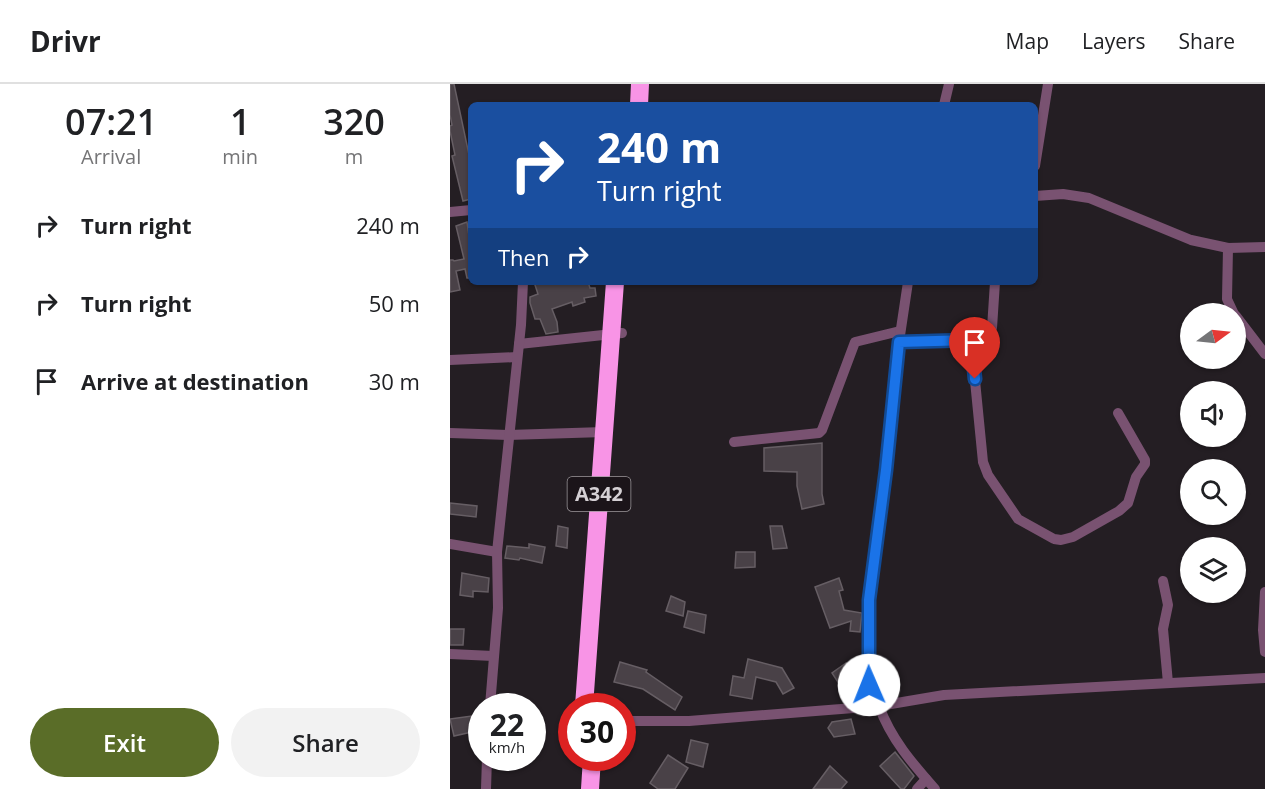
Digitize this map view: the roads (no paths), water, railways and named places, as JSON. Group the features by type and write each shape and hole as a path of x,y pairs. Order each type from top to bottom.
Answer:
{"highway":[{"path":"627,102 629,84"},
{"path":"639,102 640,84"},
{"name":"A342","path":"596,693 617,334 615,285"},
{"name":"A342","path":"585,693 604,432 625,285"},
{"path":"579,789 580,771"},
{"path":"590,789 591,771"}],"street":[{"path":"945,102 949,84"},
{"path":"1038,147 1048,84"},
{"path":"1038,196 1063,194 1089,198 1191,240 1228,248 1265,247"},
{"path":"450,212 468,210"},
{"path":"1228,248 1227,299 1229,303"},
{"path":"491,693 498,608 497,552 519,344 523,285"},
{"path":"908,285 869,600 875,706 903,753 935,789"},
{"path":"734,442 819,433 855,342 900,337 975,340 992,328 995,285"},
{"path":"1246,329 1265,354"},
{"path":"519,344 617,334"},
{"path":"971,340 982,462 988,475 1018,519 1054,539 1073,537 1119,511 1128,503 1136,477 1145,464 1145,460 1118,413"},
{"path":"450,360 517,357"},
{"path":"450,433 508,435 604,432"},
{"path":"450,544 497,552"},
{"path":"1163,581 1168,605 1163,629 1168,682"},
{"path":"1265,592 1263,630 1265,652"},
{"path":"450,654 493,656"},
{"path":"636,721 689,722 875,706 944,695 1265,678"},
{"path":"486,789 487,771"},
{"path":"917,789 926,779"}]}
